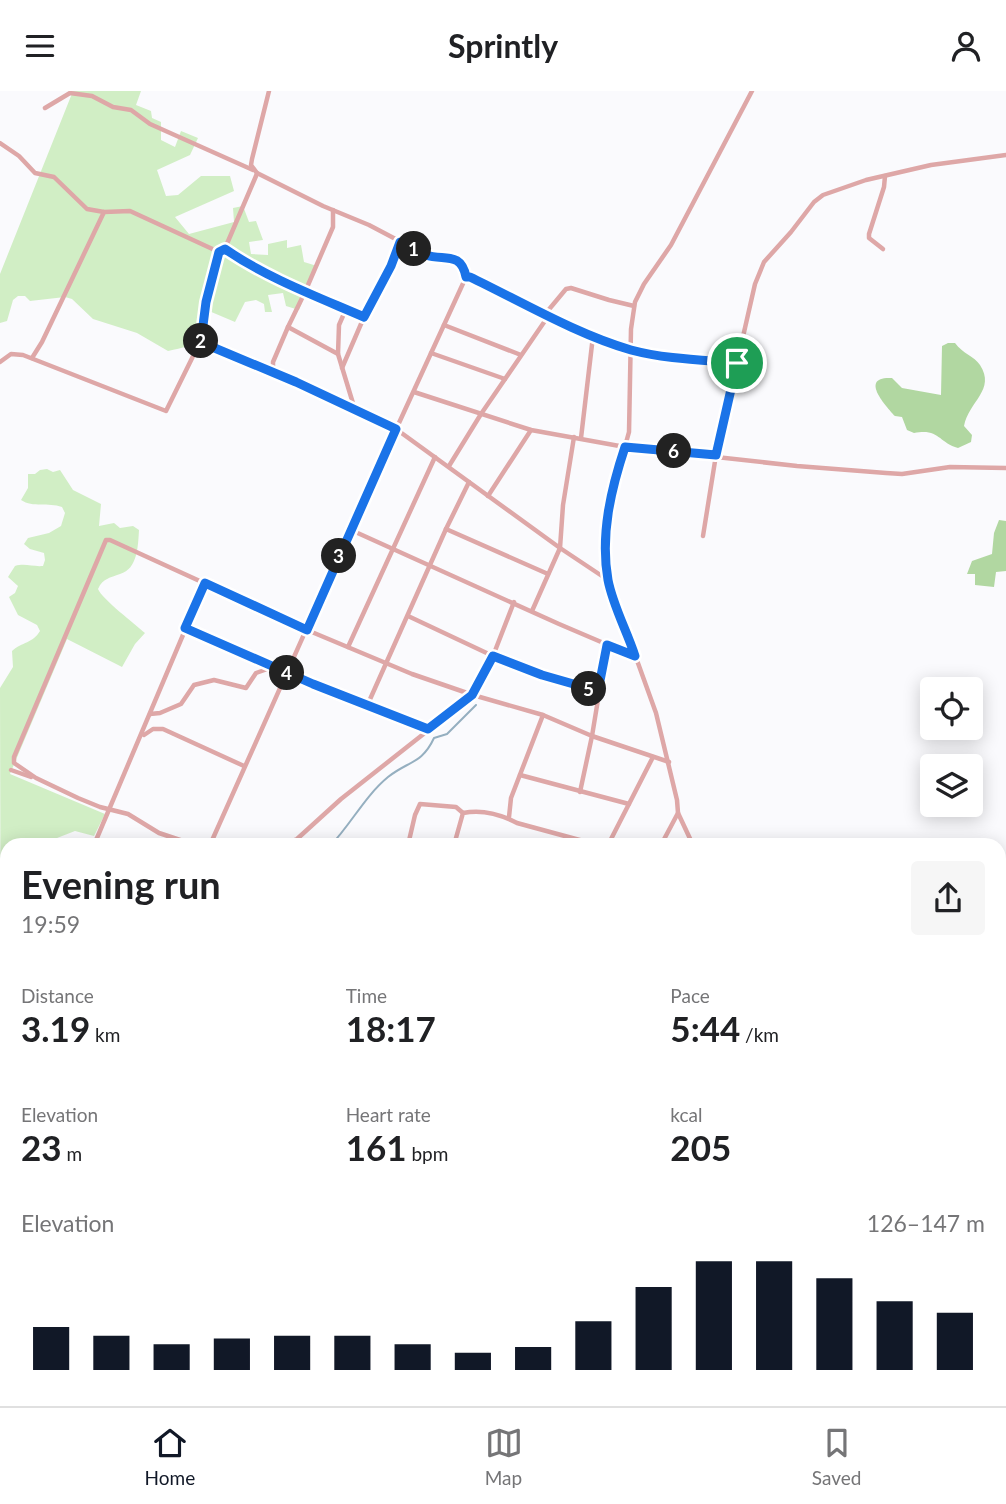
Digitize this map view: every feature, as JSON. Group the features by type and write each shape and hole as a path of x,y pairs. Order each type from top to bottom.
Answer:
{"street":[{"path":"256,172 251,166 252,159 269,91"},
{"path":"690,838 678,813 669,762 656,713 608,580 606,526 608,507 629,432 630,350 634,306 671,245 752,91"},
{"path":"45,108 70,93 92,96 113,107 131,110 150,124 369,225 424,254 447,257 464,267 466,277 213,838"},
{"path":"0,143 19,156 35,173 54,177 87,209 104,212 130,211 364,317"},
{"path":"703,536 716,455 755,284 769,255 820,197 866,180 931,165 1006,155"},
{"path":"0,362 11,354 32,358 166,411 201,341 206,302 222,251 256,172"},
{"path":"883,249 869,238 869,233 885,176"},
{"path":"273,373 273,362 333,227 334,210"},
{"path":"32,358 43,342 104,212"},
{"path":"342,368 400,242"},
{"path":"466,277 593,336 630,350 737,363"},
{"path":"449,466 561,295 570,288 634,306"},
{"path":"346,309 339,325 338,354 355,410"},
{"path":"444,325 521,355"},
{"path":"288,327 338,354"},
{"path":"581,438 593,336"},
{"path":"201,341 396,429 559,548 608,580"},
{"path":"431,353 505,379"},
{"path":"414,392 531,430 625,447 886,474 950,467 1006,468"},
{"path":"488,496 531,430"},
{"path":"532,611 559,548 574,437"},
{"path":"348,647 435,457"},
{"path":"368,706 429,566 470,482"},
{"path":"446,529 548,574"},
{"path":"351,530 635,656"},
{"path":"36,778 14,763 14,757 106,540 421,678 543,715 592,736 669,762"},
{"path":"98,838 205,583"},
{"path":"298,838 341,799 472,695 493,656 514,602"},
{"path":"408,616 493,656 542,675 598,691"},
{"path":"185,628 287,673 428,729"},
{"path":"580,792 607,645"},
{"path":"150,714 160,713 181,704 194,685 214,680 246,688 256,673 274,667"},
{"path":"509,817 511,798 543,715"},
{"path":"139,741 145,733 153,729 163,729 244,766"},
{"path":"612,838 653,757"},
{"path":"11,771 36,778 111,811 128,814 159,834 172,838"},
{"path":"520,775 629,804"},
{"path":"410,838 420,804 448,805 463,813 480,811 509,817 517,823 572,838"},
{"path":"456,838 463,813"},
{"path":"666,838 678,813"}],"green space":[{"path":"73,91 141,91 136,105 151,111 152,118 161,122 161,140 175,147 181,131 198,138 190,155 157,170 166,196 178,195 201,176 230,176 234,191 175,217 189,234 234,222 233,208 243,206 249,222 256,221 263,240 249,242 251,254 268,255 268,244 287,240 287,248 301,245 304,262 317,266 299,310 286,306 283,293 268,295 272,312 265,312 264,304 256,300 245,302 235,322 209,311 198,341 168,351 137,333 93,319 72,299 65,297 30,301 25,296 18,296 13,300 7,321 0,323 0,274"},
{"path":"955,343 978,362 985,382 964,426 972,435 971,442 958,448 929,432 914,433 907,430 902,417 895,416 877,393 876,387 877,382 882,379 892,378 902,388 941,395 942,346"},
{"path":"40,470 60,470 73,490 101,504 99,526 114,523 120,528 133,526 139,530 134,562 126,571 105,580 98,589 112,605 145,633 135,644 122,667 67,639 10,774 105,814 94,836 75,831 57,838 0,838 0,688 13,667 12,651 34,638 40,631 37,625 18,615 9,597 15,593 18,586 8,577 15,566 43,566 44,553 24,544 28,538 49,533 61,526 65,513 62,507 31,504 21,500 28,488 28,474 35,474"},
{"path":"999,520 1006,521 1006,571 996,572 994,587 975,585 975,574 967,574 972,561 992,554 994,533"}],"waterway":[{"path":"337,838 365,801 388,777 419,758 434,738 447,734 476,705"}],"route":[{"path":"400,242 424,254 447,257 459,262 464,267 466,277 593,336 630,350 737,363 716,455 625,447 608,507 608,580 635,656 607,645 598,691 542,675 493,656 472,695 428,729 313,684 185,628 205,583 307,630 396,429 201,341 206,302 215,264 222,250 225,249 237,258 305,292 364,317 391,266 400,242"}]}
